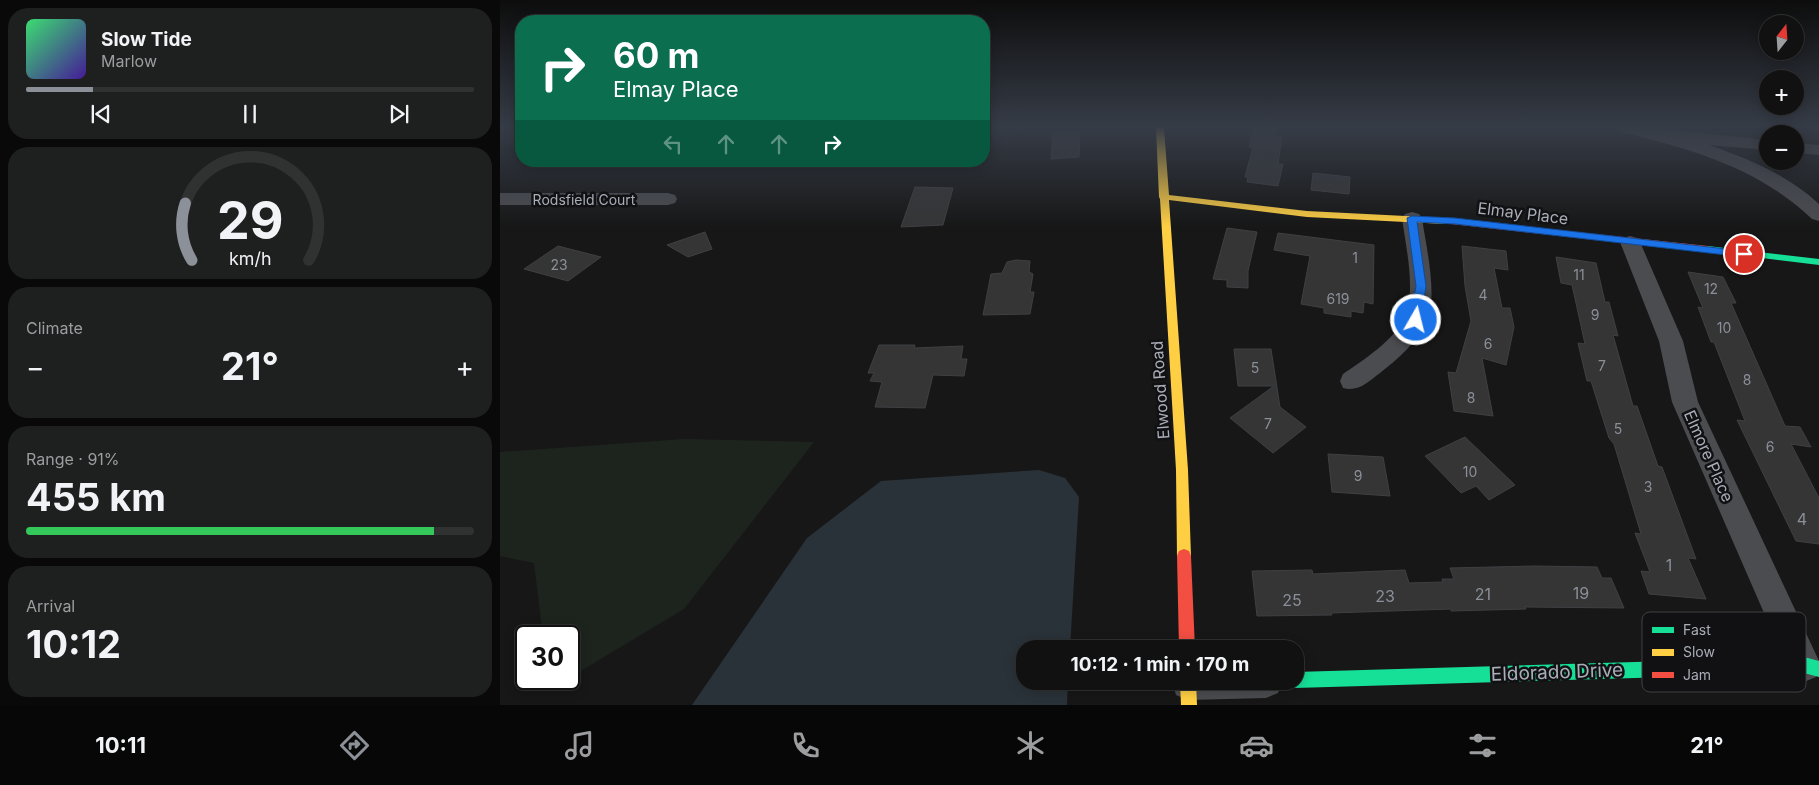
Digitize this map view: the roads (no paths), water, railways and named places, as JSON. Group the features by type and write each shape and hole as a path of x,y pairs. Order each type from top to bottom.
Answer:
{"street":[{"name":"Elwood Road","path":"1161,161 1182,470 1187,640"},
{"path":"1735,161 1783,186 1812,207 1819,215"},
{"name":"Elmay Place","path":"1163,197 1307,214 1455,221 1819,262"},
{"name":"Rodsfield Court","path":"500,199 668,199"},
{"path":"1352,381 1393,350 1416,320 1421,286 1412,218"},
{"name":"Elmore Place","path":"1630,242 1672,341 1685,402 1785,612"},
{"name":"Eldorado Drive","path":"1304,680 1642,671"}]}
